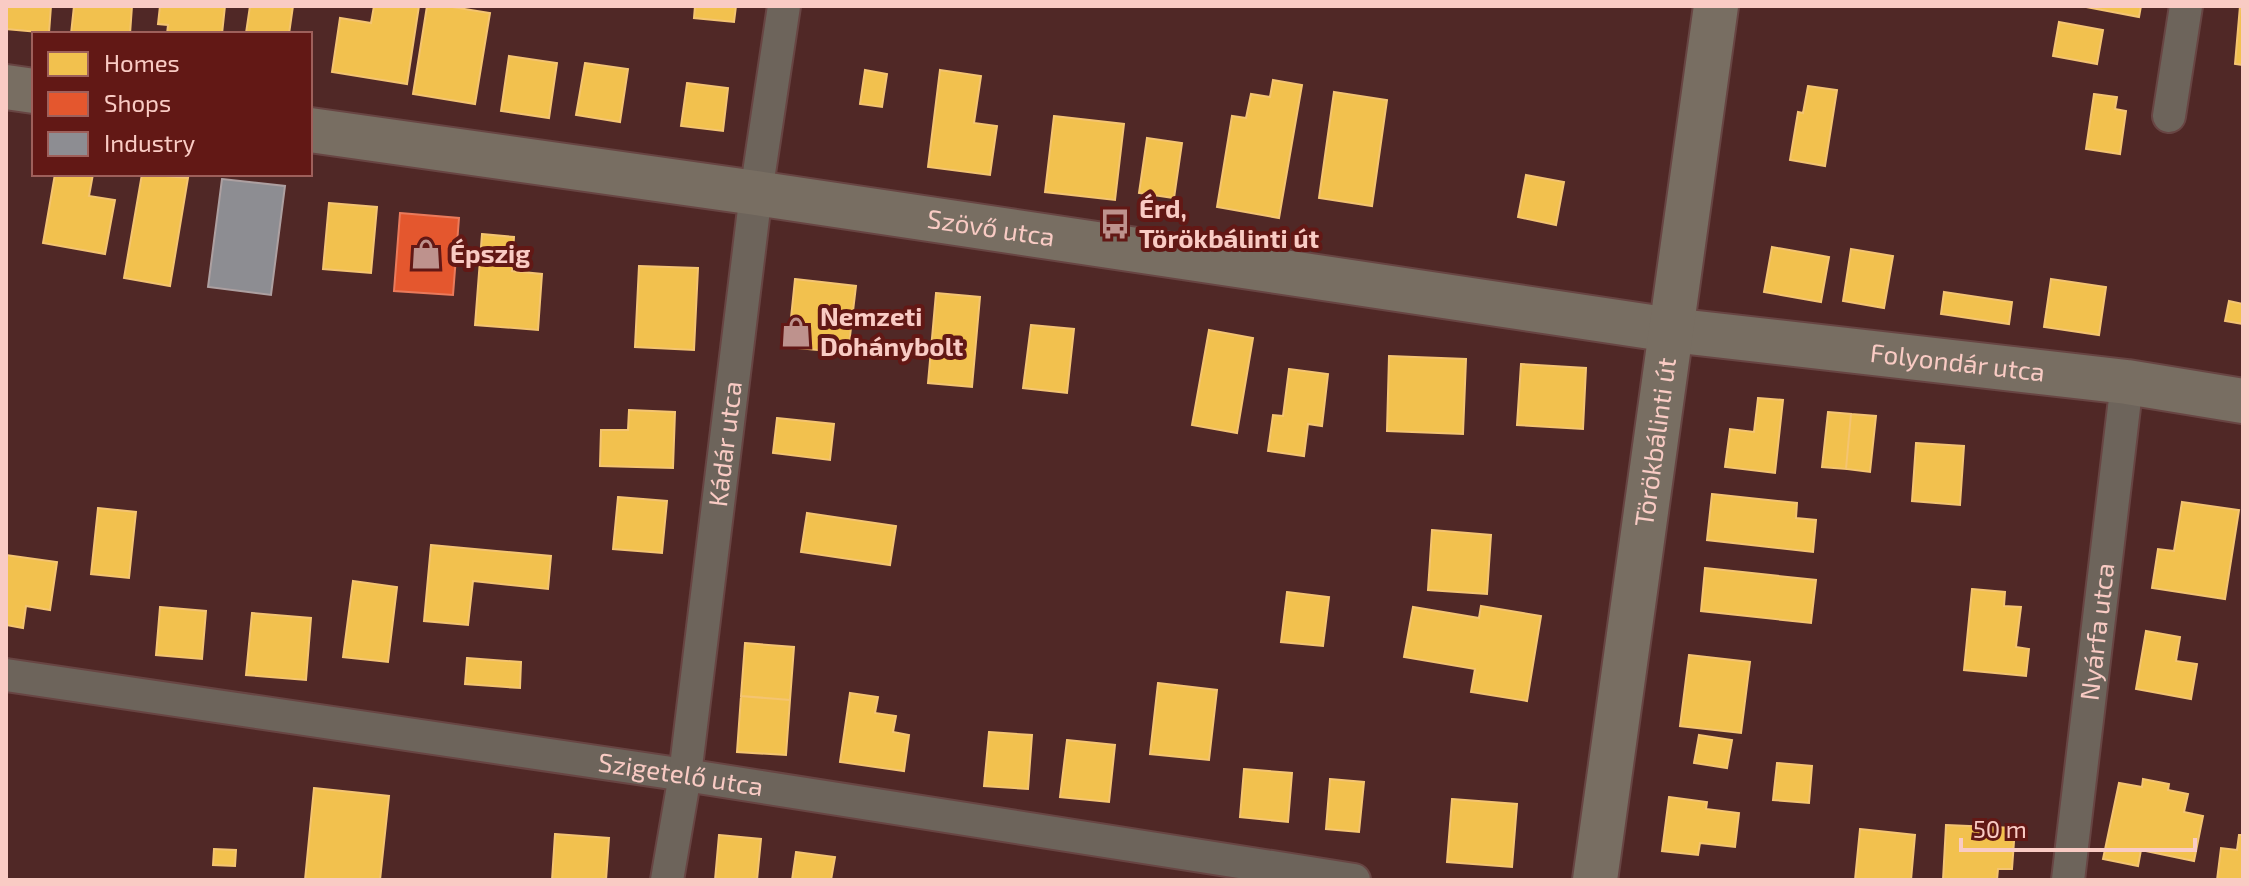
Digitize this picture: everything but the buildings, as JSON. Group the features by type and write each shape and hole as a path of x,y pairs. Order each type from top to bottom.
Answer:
{"street":[{"name":"Kádár utca","path":"667,880 685,775 756,193 784,6"},
{"name":"Törökbálinti út","path":"1595,880 1716,6"},
{"path":"2169,116 2186,6"},
{"path":"6,87 32,91"},
{"name":"Szövő utca","path":"312,130 756,193 1671,330"},
{"name":"Folyondár utca","path":"1671,330 2127,382 2243,401"},
{"name":"Nyárfa utca","path":"2068,880 2127,382"},
{"name":"Szigetelő utca","path":"6,675 685,775 1354,880"}],"place":[{"name":"Érd, Törökbálinti út","path":"1115,224"},
{"name":"Épszig","path":"426,254"},
{"name":"Nemzeti Dohánybolt","path":"796,332"}]}
